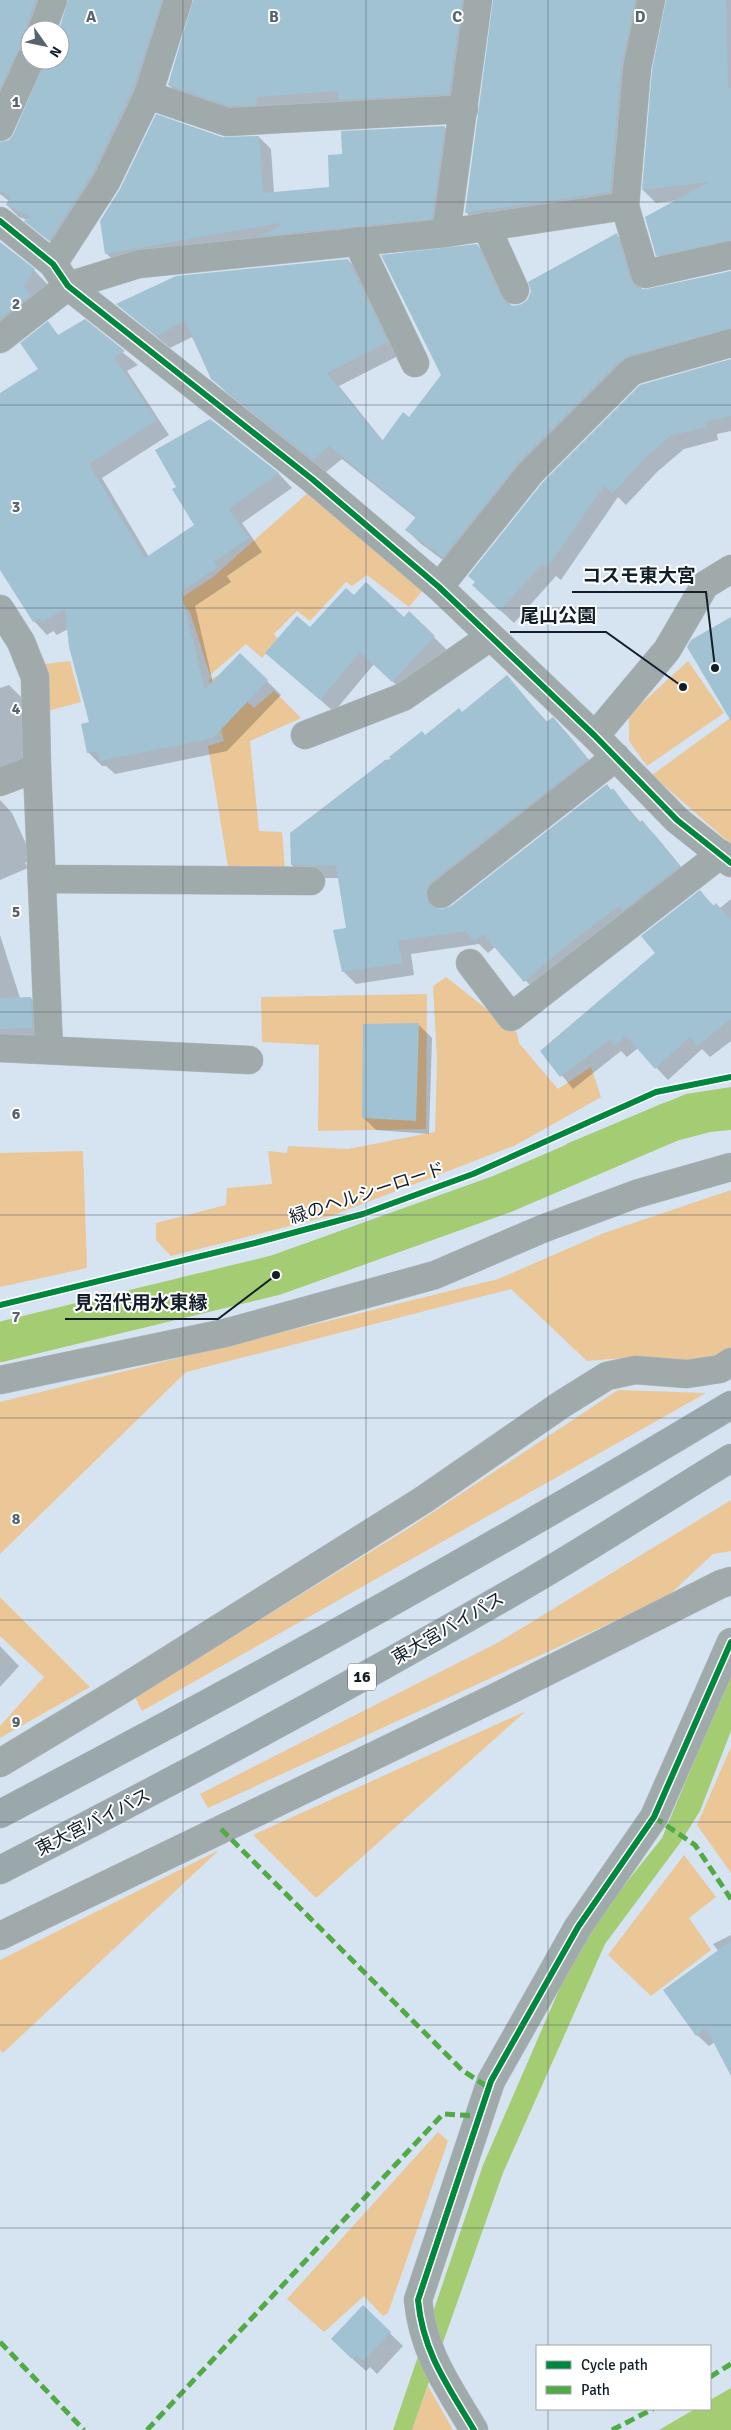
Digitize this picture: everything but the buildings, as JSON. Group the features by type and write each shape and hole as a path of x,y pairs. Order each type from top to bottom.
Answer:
{"highway":[{"path":"0,1814 162,1729 373,1614 539,1520 731,1405"},
{"name":"東大宮バイパス","path":"0,1870 128,1805 348,1686 531,1581 723,1463"}],"street":[{"path":"46,20 53,0"},
{"path":"0,339 61,275 148,95 178,0"},
{"path":"446,233 478,0"},
{"path":"651,0 637,68 625,206 645,274 731,255"},
{"path":"0,126 25,70"},
{"path":"148,95 227,122 464,109"},
{"path":"61,275 139,264 446,233 625,206"},
{"path":"0,221 61,275 312,479 439,587 595,736 677,820 726,858 511,1017 470,963"},
{"path":"486,226 516,290"},
{"path":"357,241 416,362"},
{"path":"439,587 531,472 632,371 731,343"},
{"path":"595,736 667,650 705,585 731,569"},
{"path":"0,609 21,642 35,677 49,1049"},
{"path":"305,735 403,697 490,637"},
{"path":"442,894 616,757"},
{"path":"0,782 37,768"},
{"path":"42,879 311,881"},
{"path":"0,1048 249,1060"},
{"path":"0,1380 225,1333 435,1275 542,1229 636,1194 731,1167"},
{"path":"0,1763 118,1692 397,1516 562,1404 607,1376 635,1370 687,1374 720,1369 731,1362"},
{"path":"0,1936 496,1697 721,1584 731,1581"},
{"path":"474,2430 433,2362 420,2324 418,2300 491,2081 578,1927 654,1817 731,1642"}],"shaded area":[{"path":"311,490 423,590 409,607 367,575 352,586 346,582 310,621 297,611 274,634 279,640 262,658 246,644 210,675 190,612 178,600 213,577"},
{"path":"70,661 81,702 48,711 49,689 44,664"},
{"path":"688,661 724,713 647,766 629,741 629,715"},
{"path":"217,676 254,708 274,691 301,718 250,741 259,831 282,832 285,869 229,873 208,746 224,741 209,680"},
{"path":"731,714 731,844 652,775 729,719"},
{"path":"446,977 517,1033 519,1043 558,1089 591,1067 601,1097 516,1145 334,1215 171,1256 156,1240 156,1223 226,1205 227,1188 272,1184 268,1151 287,1153 288,1146 348,1149 435,1132 437,1061 433,986"},
{"path":"427,994 426,1129 318,1131 319,1045 262,1042 261,997"},
{"path":"731,1087 731,1117 712,1119 674,1130 638,1145 586,1172 566,1144 686,1094"},
{"path":"83,1151 87,1268 0,1287 0,1153"},
{"path":"731,1190 731,1352 716,1362 635,1357 587,1361 511,1289 186,1372 0,1554 0,1402 498,1279 604,1233"},
{"path":"618,1390 706,1393 142,1711 135,1697 409,1528"},
{"path":"731,1500 731,1551 713,1554 667,1597 208,1808 200,1794 499,1642"},
{"path":"0,1597 90,1687 0,1738 0,1726 44,1677 0,1636"},
{"path":"731,1673 731,1731 700,1811 680,1843 605,1944 503,2173 412,2430 393,2430 483,2165 572,1960 590,1928 662,1838"},
{"path":"526,1711 316,1898 253,1835"},
{"path":"731,1747 731,1873 697,1825"},
{"path":"219,1850 3,2053 0,2050 0,1960"},
{"path":"684,1855 716,1897 689,1918 711,1950 651,1996 608,1955"},
{"path":"438,2132 448,2141 388,2313 383,2316 364,2296 324,2332 287,2299"},
{"path":"428,2386 453,2430 412,2430"},
{"path":"731,2388 731,2430 659,2430 693,2410 711,2410 711,2399"}],"waterway":[{"path":"0,1342 276,1275 502,1194 670,1122 708,1112 731,1110"}],"marked path":[{"path":"654,1817 695,1845 731,1899"},
{"path":"221,1829 462,2070 489,2088"},
{"path":"147,2430 443,2114 480,2116"},
{"path":"0,2342 84,2430"},
{"path":"711,2376 731,2364"},
{"path":"612,2430 651,2410"}],"cycle path":[{"path":"0,221 53,264 68,286 312,479 439,587 595,736 677,820 731,863"},
{"name":"緑のヘルシーロード","path":"0,1305 255,1243 363,1214 473,1174 656,1092 731,1077"},
{"path":"474,2430 446,2384 431,2353 425,2336 418,2300 491,2081 578,1927 654,1817 731,1642"}],"place":[{"name":"コスモ東大宮","path":"715,668"},
{"name":"尾山公園","path":"683,687"},
{"name":"見沼代用水東縁","path":"276,1275"}]}
